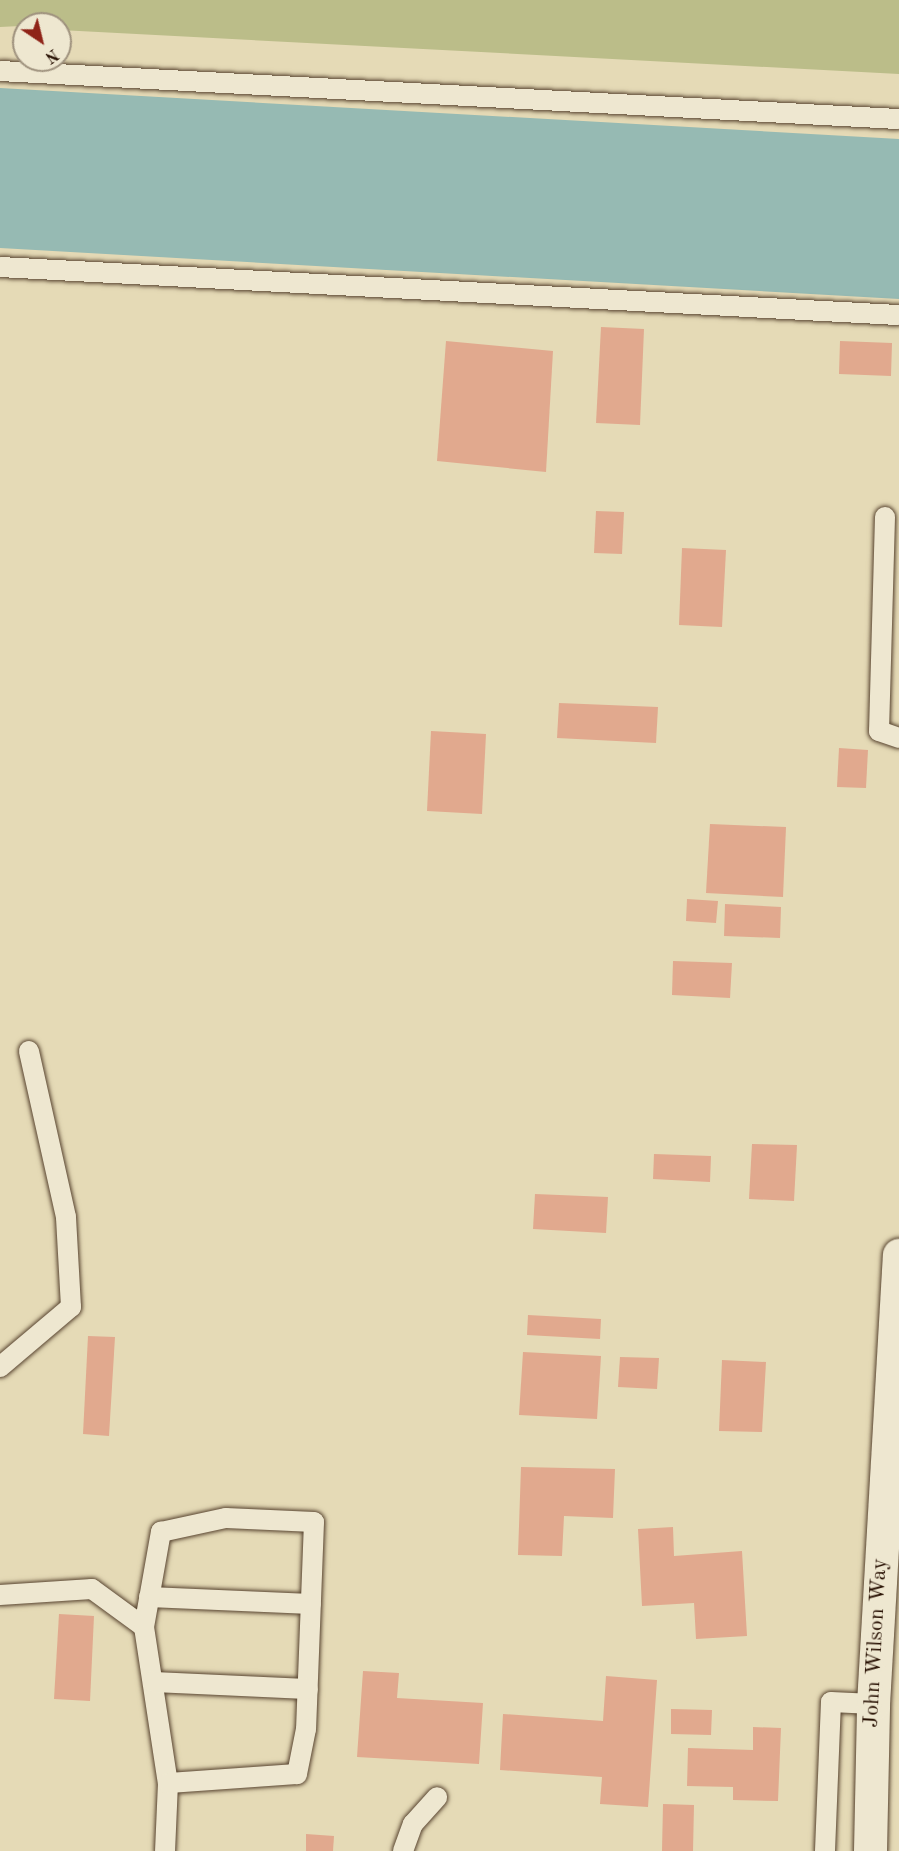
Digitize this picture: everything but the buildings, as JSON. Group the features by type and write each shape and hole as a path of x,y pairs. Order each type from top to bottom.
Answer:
{"street":[{"name":"John Wilson Way","path":"870,1851 873,1704 892,1456 899,1255"}],"lane":[{"path":"0,71 899,119"},
{"path":"0,267 899,315"},
{"path":"885,518 879,731 899,738"},
{"path":"0,1367 71,1307 66,1217 29,1051"},
{"path":"165,1851 168,1783 144,1627 161,1532 226,1518 290,1518 314,1522 308,1689 297,1774 168,1783"},
{"path":"0,1595 92,1589 144,1627"},
{"path":"149,1597 311,1604"},
{"path":"153,1682 308,1689"},
{"path":"825,1851 831,1702 873,1704"},
{"path":"403,1851 413,1824 438,1797"}],"green space":[{"path":"0,0 899,0 899,74 72,31 72,12 12,12 12,26 0,27"}],"water":[{"path":"0,88 899,139 899,299 0,248"}]}
